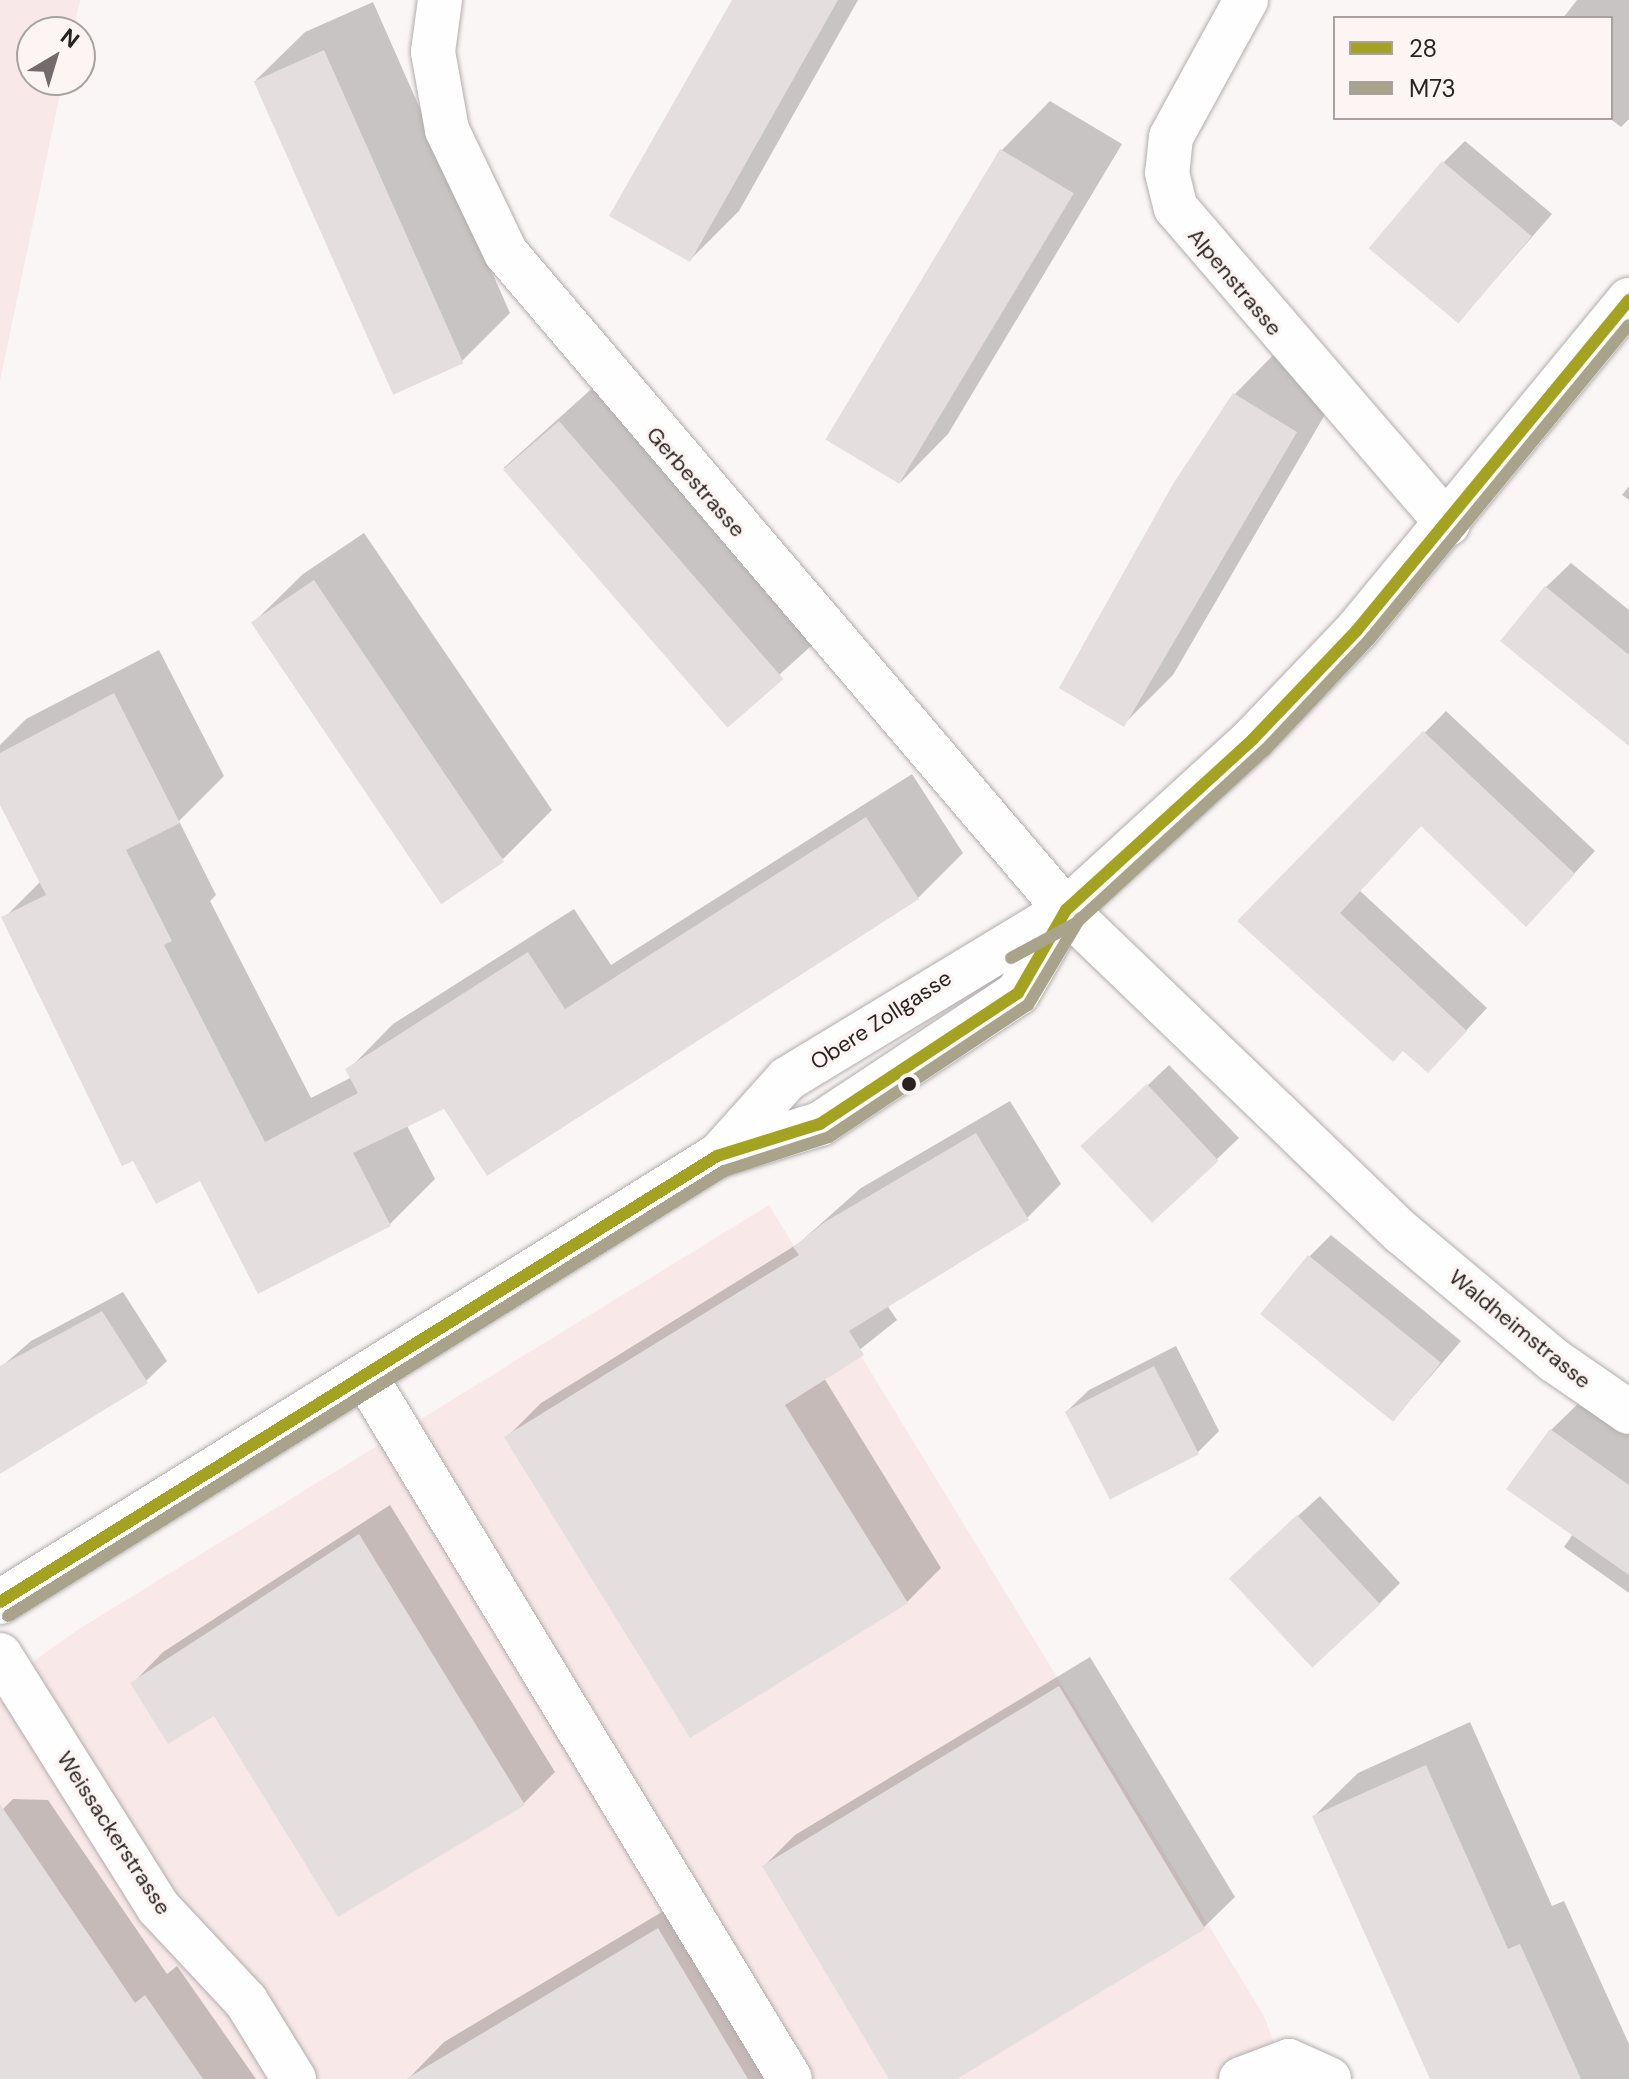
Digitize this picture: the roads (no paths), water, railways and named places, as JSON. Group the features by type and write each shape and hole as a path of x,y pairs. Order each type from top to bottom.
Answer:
{"street":[{"name":"Gerbestrasse","path":"440,0 433,52 447,130 506,253 1066,910"},
{"name":"Alpenstrasse","path":"1246,0 1171,137 1167,173 1176,208 1448,524"},
{"path":"0,1602 717,1156 820,1124 1018,993 1066,910 1253,739 1448,524 1629,300"},
{"name":"Waldheimstrasse","path":"1066,910 1401,1232 1555,1361 1629,1412"},
{"path":"365,1376 790,2079"},
{"name":"Weissackerstrasse","path":"0,1655 158,1907 246,2001 294,2079"},
{"path":"1241,2079 1289,2061 1329,2079"}]}
